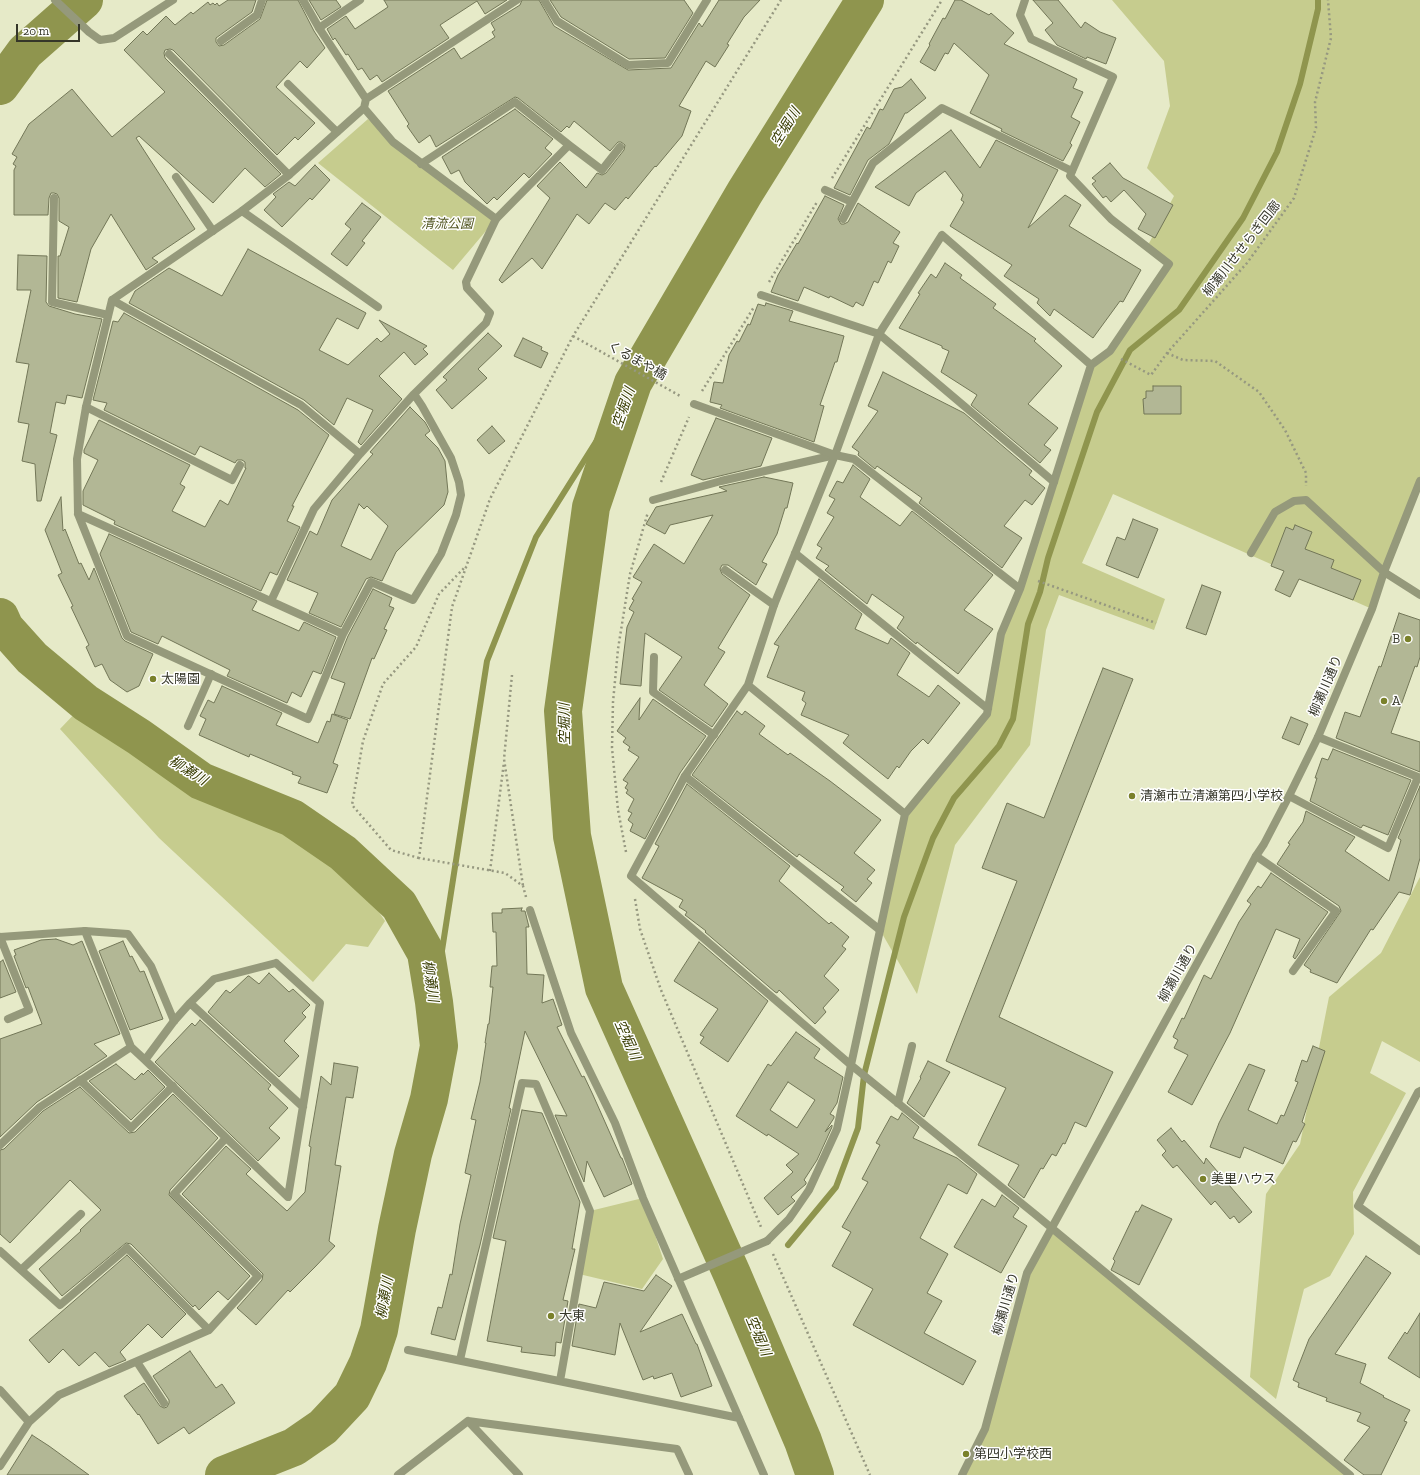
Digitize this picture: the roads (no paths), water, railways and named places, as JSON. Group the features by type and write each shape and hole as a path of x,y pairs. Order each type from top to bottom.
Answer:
{"street":[{"path":"55,0 89,32 100,40 114,38 158,8 173,0"},
{"path":"221,41 257,15 262,0"},
{"path":"303,0 319,28 366,99"},
{"path":"319,28 360,0"},
{"path":"414,394 451,458 459,482 461,495 456,515 441,554 413,600 371,582 343,634 308,719 127,636 78,514 77,459 86,407 112,300 213,231 289,175 364,108 366,99 517,0"},
{"path":"544,0 557,21 628,65 668,63 707,0"},
{"path":"680,1278 767,1240 789,1219 809,1190 837,1129 854,1068 880,930 905,814 987,714 1001,634 1020,589 1091,365 1110,351 1169,264 1111,219 1070,176 1113,77 1031,38 1020,15 1025,0"},
{"path":"169,54 289,175"},
{"path":"288,84 337,132"},
{"path":"421,164 515,102 602,170 620,147"},
{"path":"364,108 393,142 496,219"},
{"path":"843,219 873,163 942,108 1072,172"},
{"path":"270,601 314,509 360,454 414,394 486,323 490,313 467,288 466,282 496,219 569,145"},
{"path":"176,177 213,231"},
{"path":"825,190 852,202"},
{"path":"54,198 52,302 108,315"},
{"path":"242,210 378,306"},
{"path":"1091,365 942,235 879,334 835,455 774,605 748,685 685,776 631,876 854,1068 1052,1228 1350,1475"},
{"path":"761,295 879,334 1054,482"},
{"path":"112,300 301,405 360,454"},
{"path":"694,404 835,455 854,459 1020,589"},
{"path":"86,407 232,480 240,465"},
{"path":"654,500 721,481 835,455"},
{"name":"柳瀬川通り","path":"962,1475 985,1429 1027,1273 1289,796 1318,737 1372,609 1384,572 1420,481"},
{"path":"1251,553 1275,512 1294,501 1306,500 1384,572 1420,595"},
{"path":"78,514 343,634"},
{"path":"795,553 988,709"},
{"path":"725,570 774,605"},
{"path":"654,657 653,692 714,735"},
{"path":"188,726 211,674"},
{"path":"748,685 905,814"},
{"path":"1289,796 1388,848 1418,777 1318,737"},
{"path":"685,776 880,930"},
{"path":"1256,856 1336,911 1293,971"},
{"path":"530,910 571,1032 615,1123 643,1198 680,1278 764,1475"},
{"path":"85,931 131,1047 288,1197 320,1003 276,963 214,979 190,1002 145,1060"},
{"path":"8,1018 29,1010 0,937 85,931 128,934 151,966 174,1021"},
{"path":"190,1002 303,1107"},
{"path":"898,1103 912,1046"},
{"path":"0,1145 40,1107 131,1047"},
{"path":"80,1080 131,1128 172,1086"},
{"path":"460,1360 522,1083 536,1084 590,1211 560,1381"},
{"path":"1420,1091 1418,1092 1358,1206 1420,1251"},
{"path":"0,1466 29,1422 59,1395 209,1330 258,1276 174,1194 226,1138"},
{"path":"21,1270 81,1214"},
{"path":"0,1250 60,1306 127,1248 209,1330"},
{"path":"408,1350 739,1418"},
{"path":"137,1362 164,1403"},
{"path":"0,1390 29,1422"},
{"path":"398,1475 468,1421 677,1449 689,1475"},
{"path":"468,1421 519,1475"}],"waterway":[{"name":"柳瀬川","path":"0,86 25,52 84,0"},
{"name":"空堀川","path":"815,1475 803,1441 732,1274 604,988 572,836 563,711 591,507 633,383 745,192 865,0"},
{"path":"788,1245 836,1187 858,1128 864,1075 904,917 933,838 954,798 999,746 1013,719 1028,624 1040,592 1048,558 1097,412 1130,350 1179,310 1243,218 1277,152 1300,84 1318,9 1318,0"},
{"path":"434,1002 487,661 536,537 633,383"},
{"name":"柳瀬川","path":"0,617 5,628 32,658 86,703 139,737 201,781 292,818 343,853 399,905 426,953 439,1046 429,1099 413,1154 397,1229 379,1330 368,1363 352,1396 323,1427 294,1447 224,1475"}],"place":[{"name":"B","path":"1408,639"},
{"name":"太陽園","path":"153,679"},
{"name":"A","path":"1384,701"},
{"name":"清瀬市立清瀬第四小学校","path":"1132,796"},
{"name":"美里ハウス","path":"1203,1179"},
{"name":"大東","path":"551,1316"},
{"name":"第四小学校西","path":"966,1454"}],"park label":[{"name":"清流公園","path":"447,224"}]}
